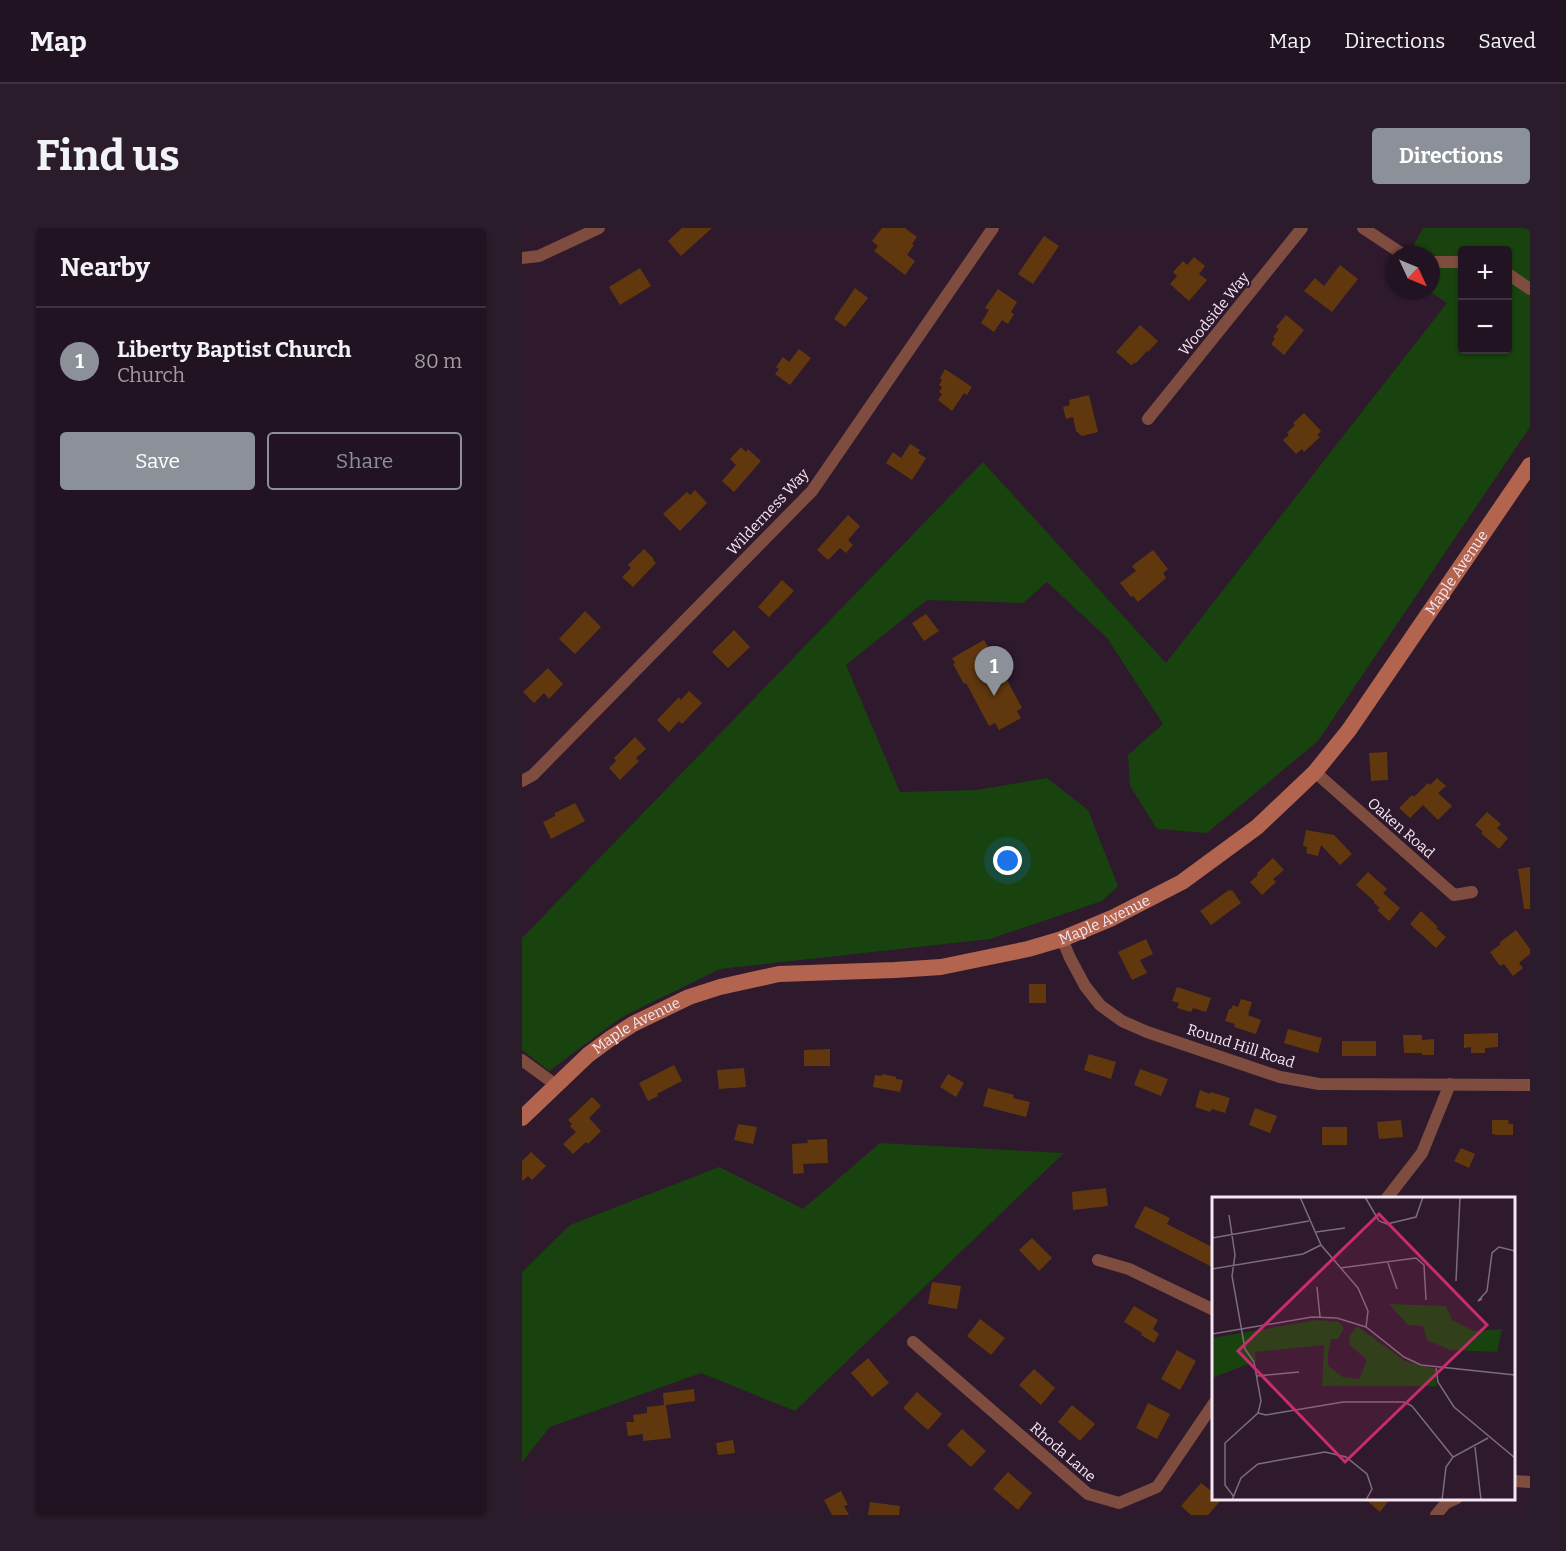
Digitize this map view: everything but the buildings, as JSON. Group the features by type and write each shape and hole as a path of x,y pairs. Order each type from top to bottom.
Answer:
{"main road":[{"name":"Maple Avenue","path":"522,1118 588,1055 633,1024 689,997 720,987 779,974 940,967 1004,955 1062,939 1112,918 1182,882 1257,827 1315,772 1349,730 1530,465"}],"street":[{"path":"522,258 539,256 599,228"},
{"name":"Wilderness Way","path":"522,781 533,775 546,762 812,491 993,228"},
{"name":"Woodside Way","path":"1148,419 1302,228"},
{"path":"1363,228 1390,246"},
{"path":"1440,262 1458,262"},
{"path":"1512,277 1530,289"},
{"name":"Oaken Road","path":"1315,772 1454,895 1472,892"},
{"name":"Round Hill Road","path":"1062,939 1085,986 1100,1005 1122,1021 1147,1032 1280,1077 1319,1084 1530,1085"},
{"path":"522,1060 556,1085"},
{"path":"1388,1197 1422,1153 1450,1084"},
{"path":"1098,1260 1129,1269 1212,1309"},
{"name":"Rhoda Lane","path":"913,1342 1088,1494 1119,1503 1157,1487 1212,1406"},
{"path":"1515,1481 1530,1482"},
{"path":"1436,1515 1446,1503 1453,1500"}],"green space":[{"path":"1423,228 1530,228 1530,427 1318,741 1207,833 1157,829 1130,786 1128,755 1163,724 1107,638 1047,582 1023,603 927,600 846,665 900,792 977,790 1047,778 1088,810 1118,886 1102,901 990,939 720,969 622,1017 549,1071 522,1050 522,938 983,462 1166,663 1447,303 1440,298 1440,246 1413,246"},
{"path":"880,1143 1064,1153 795,1411 701,1373 550,1427 522,1462 522,1272 570,1225 719,1167 803,1209"}],"place":[{"name":"Liberty Baptist Church","path":"994,696"}]}
